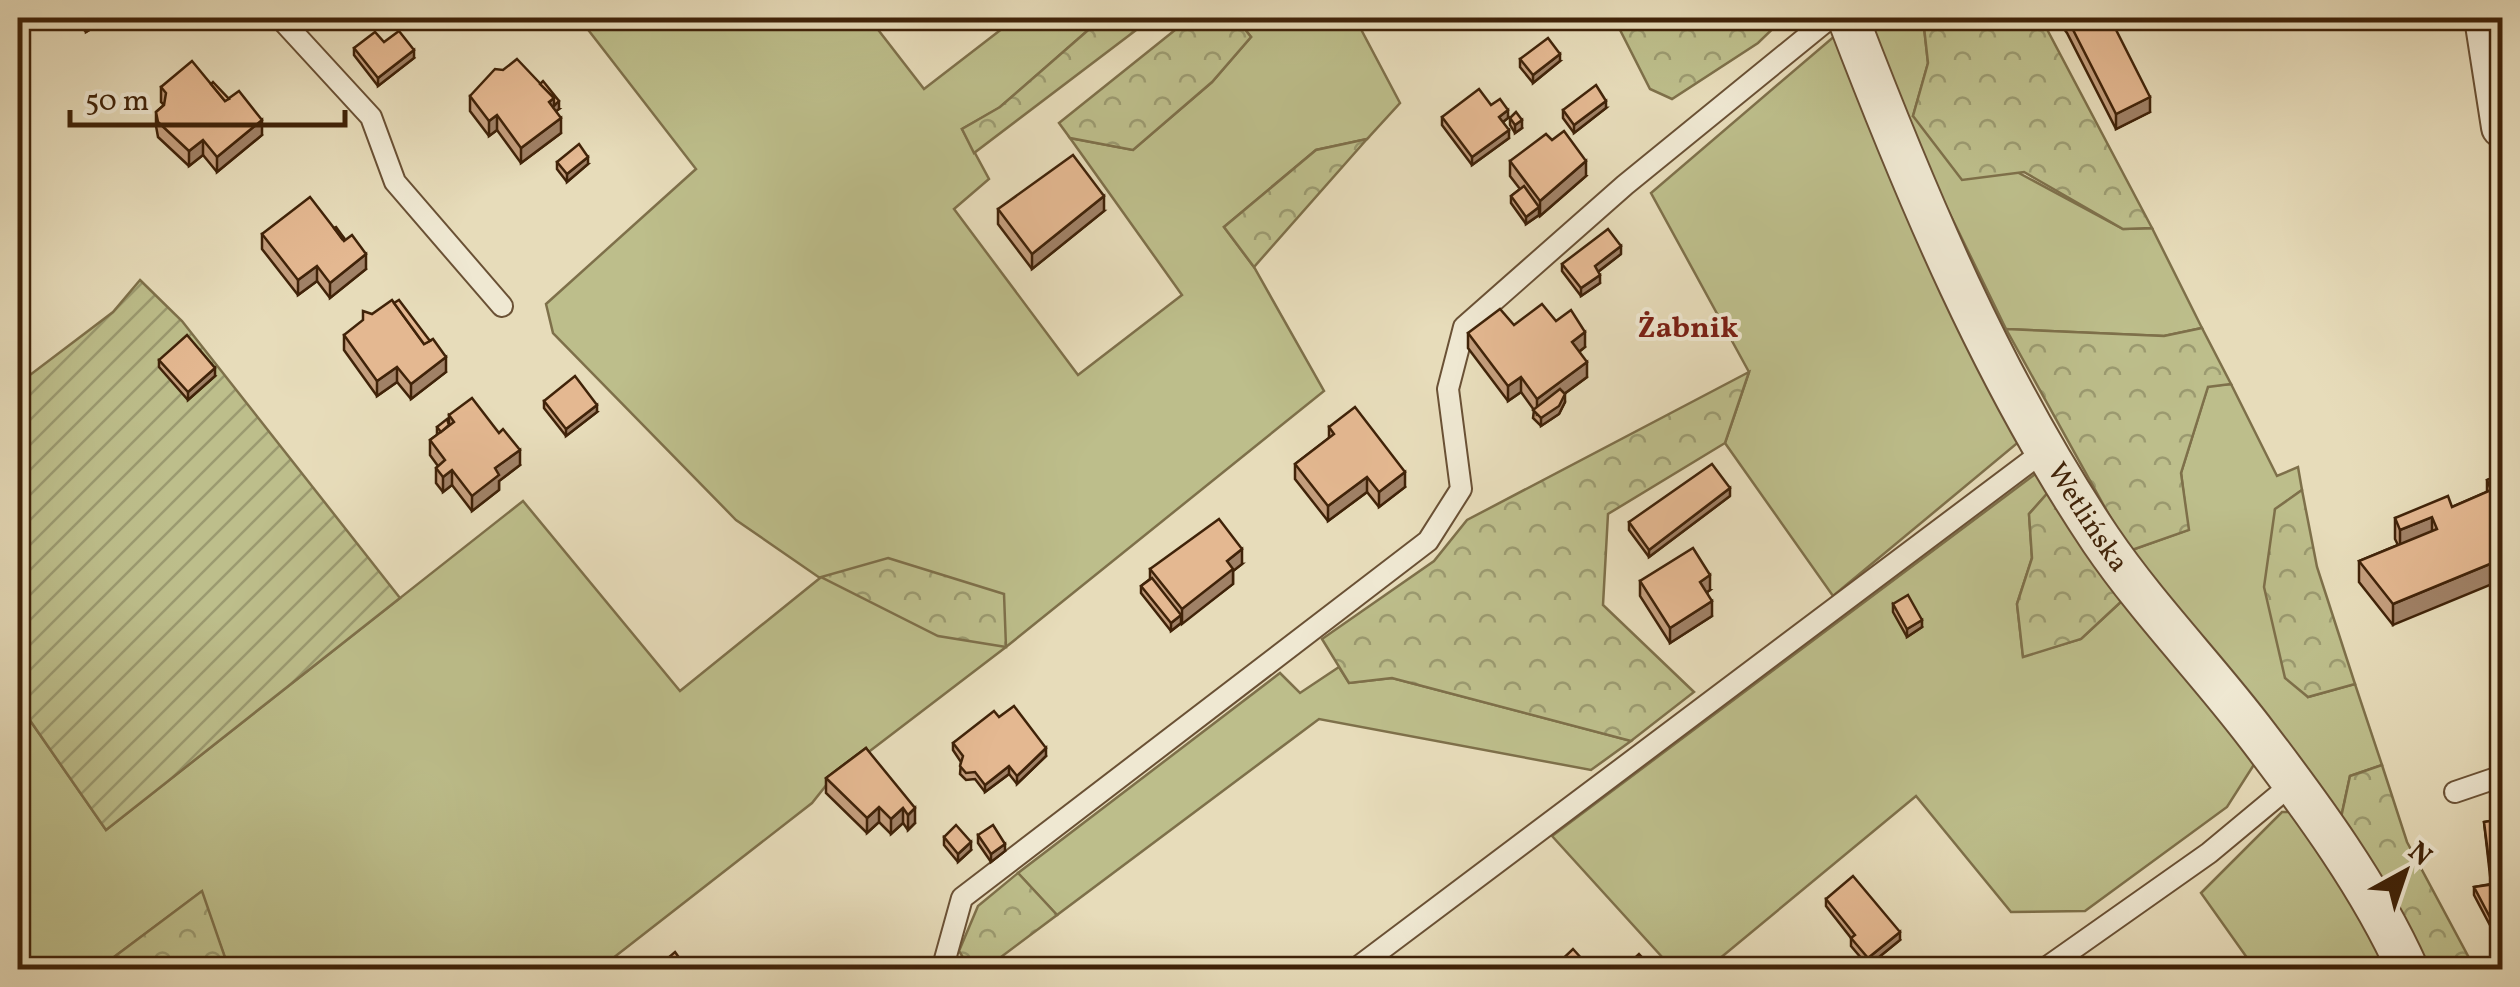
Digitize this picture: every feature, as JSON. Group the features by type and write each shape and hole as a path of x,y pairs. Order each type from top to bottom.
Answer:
{"street":[{"name":"Wetlińska","path":"1848,18 1904,164 2044,451 2104,543 2292,784 2390,931 2408,970"},
{"path":"2485,18 2502,127"}],"lane":[{"path":"280,18 371,118 395,182 502,306"},
{"path":"942,970 962,898 1428,541 1461,488 1448,390 1464,328 1625,186 1830,18"},
{"path":"1354,970 2044,451"},
{"path":"2455,792 2502,776"},
{"path":"2042,970 2209,853 2292,784"}],"green space":[{"path":"579,18 869,18 924,89 1016,18 1102,18 999,108 962,129 989,179 954,209 1078,375 1182,295 1070,138 1133,150 1212,82 1251,37 1236,18 1355,18 1400,103 1367,139 1316,150 1224,227 1254,267 1324,391 599,969 229,969 201,892 98,969 18,969 18,703 106,830 523,501 680,691 820,578 736,520 553,333 546,304 696,169"},
{"path":"1102,18 1152,18 974,153 962,129 1000,107"},
{"path":"1190,18 1236,18 1251,37 1212,82 1133,150 1070,138 1059,123"},
{"path":"1614,18 1784,18 1758,43 1672,99 1650,89"},
{"path":"1864,18 1923,18 1928,63 1913,116 2123,229 2152,228 2202,328 2164,336 2006,329 1909,130"},
{"path":"1923,18 2041,18 2152,228 2123,229 2024,172 1962,180 1913,116 1928,63"},
{"path":"1837,34 2021,440 1833,596 1725,443 1749,372 1651,193"},
{"path":"1367,139 1254,267 1224,227 1316,150"},
{"path":"140,280 182,321 400,598 106,830 18,703 18,384 113,312"},
{"path":"2202,328 2231,384 2208,387 2181,473 2189,530 2129,551 2006,329 2164,336"},
{"path":"1749,372 1725,443 1608,514 1603,605 1694,692 1631,741 1392,678 1349,683 1322,639 1434,561 1467,520"},
{"path":"2231,384 2277,476 2298,467 2302,490 2275,510 2308,697 2355,684 2382,765 2350,776 2339,827 2129,551 2188,530 2181,473 2208,386"},
{"path":"2038,472 2052,488 2029,514 2032,558 2017,604 2023,656 2081,639 2125,598 2255,763 2227,807 2085,911 2011,912 1916,796 1707,969 1673,969 1552,836"},
{"path":"2052,488 2125,598 2081,639 2023,657 2017,604 2032,558 2029,514"},
{"path":"2302,490 2317,567 2355,684 2308,697 2285,678 2264,587 2275,509"},
{"path":"888,558 1004,594 1006,647 938,636 821,577"},
{"path":"1339,667 1349,683 1392,678 1631,741 1591,770 1319,719 1057,915 1018,873 1280,673 1300,693"},
{"path":"2382,765 2407,842 2475,969 2421,969 2339,827 2350,776"},
{"path":"2282,812 2293,812 2394,958 2385,969 2255,969 2201,893"},
{"path":"1018,873 1057,915 985,969 970,969 959,951 978,906"},
{"path":"202,891 229,969 98,969"}],"building":[{"path":"2067,18 2110,18 2150,97 2116,114"},
{"path":"399,31 414,50 378,78 354,48 375,32 384,42"},
{"path":"1548,38 1560,54 1533,75 1520,59"},
{"path":"517,59 554,98 549,102 561,118 521,148 497,115 489,121 470,96 495,69 503,70"},
{"path":"192,61 225,101 239,91 262,120 217,157 203,140 189,151 158,122 156,112 164,105 166,93 161,87"},
{"path":"543,81 559,101 554,106 554,98 540,84"},
{"path":"213,82 229,99 225,101"},
{"path":"1596,85 1606,101 1574,125 1563,110"},
{"path":"1479,89 1491,105 1500,99 1508,110 1499,117 1509,130 1472,157 1442,117"},
{"path":"1516,112 1522,120 1515,125 1510,118"},
{"path":"1564,131 1586,161 1540,201 1510,161 1546,134 1552,140"},
{"path":"579,144 588,157 567,174 557,162"},
{"path":"1073,155 1104,196 1032,254 998,209"},
{"path":"1524,186 1539,207 1526,217 1511,196"},
{"path":"310,197 344,241 352,235 366,254 330,283 317,266 298,280 262,234"},
{"path":"1608,229 1621,246 1595,266 1600,275 1581,288 1562,264"},
{"path":"392,300 424,344 433,339 446,357 411,384 397,367 377,381 344,335 363,320 363,311 372,314"},
{"path":"399,300 430,341 424,344 394,303"},
{"path":"1542,304 1556,321 1571,310 1585,332 1572,342 1587,362 1537,399 1521,377 1508,386 1468,333 1500,309 1514,325"},
{"path":"187,335 215,368 188,392 159,360"},
{"path":"575,376 597,405 566,429 544,401"},
{"path":"1560,389 1565,394 1559,406 1541,418 1533,410"},
{"path":"472,398 499,433 503,429 520,450 495,468 499,475 472,496 452,470 443,477 436,468 445,460 430,440 454,422 449,415"},
{"path":"1355,407 1405,472 1379,492 1367,477 1328,506 1295,464 1334,434 1329,427"},
{"path":"447,419 449,425 441,432 437,427"},
{"path":"1712,464 1730,488 1649,550 1629,522"},
{"path":"2502,474 2502,559 2393,604 2359,561 2437,529 2432,517 2400,530 2395,518 2448,496 2452,507 2491,490 2487,480"},
{"path":"1219,519 1242,549 1227,561 1233,569 1182,609 1150,569"},
{"path":"1693,548 1710,575 1700,582 1712,601 1670,628 1640,581"},
{"path":"1152,578 1181,615 1171,623 1141,586"},
{"path":"1908,595 1922,620 1907,629 1893,604"},
{"path":"1014,706 1046,748 1017,776 1009,766 985,785 975,772 966,773 960,766 963,756 953,743 994,711 999,717"},
{"path":"866,748 915,808 908,815 903,808 891,819 879,807 867,818 826,778"},
{"path":"2502,819 2502,875 2491,877 2484,822"},
{"path":"956,825 971,842 958,854 944,837"},
{"path":"993,825 1005,844 991,854 978,835"},
{"path":"1853,876 1900,932 1868,958 1826,899"},
{"path":"2502,883 2502,940 2474,887"},
{"path":"1573,949 1592,970 1551,970"},
{"path":"675,952 688,970 654,970"},
{"path":"1639,954 1654,970 1622,970"},
{"path":"1800,958 1816,970 1791,970"}],"district":[{"name":"Żabnik","path":"1688,329"}]}
